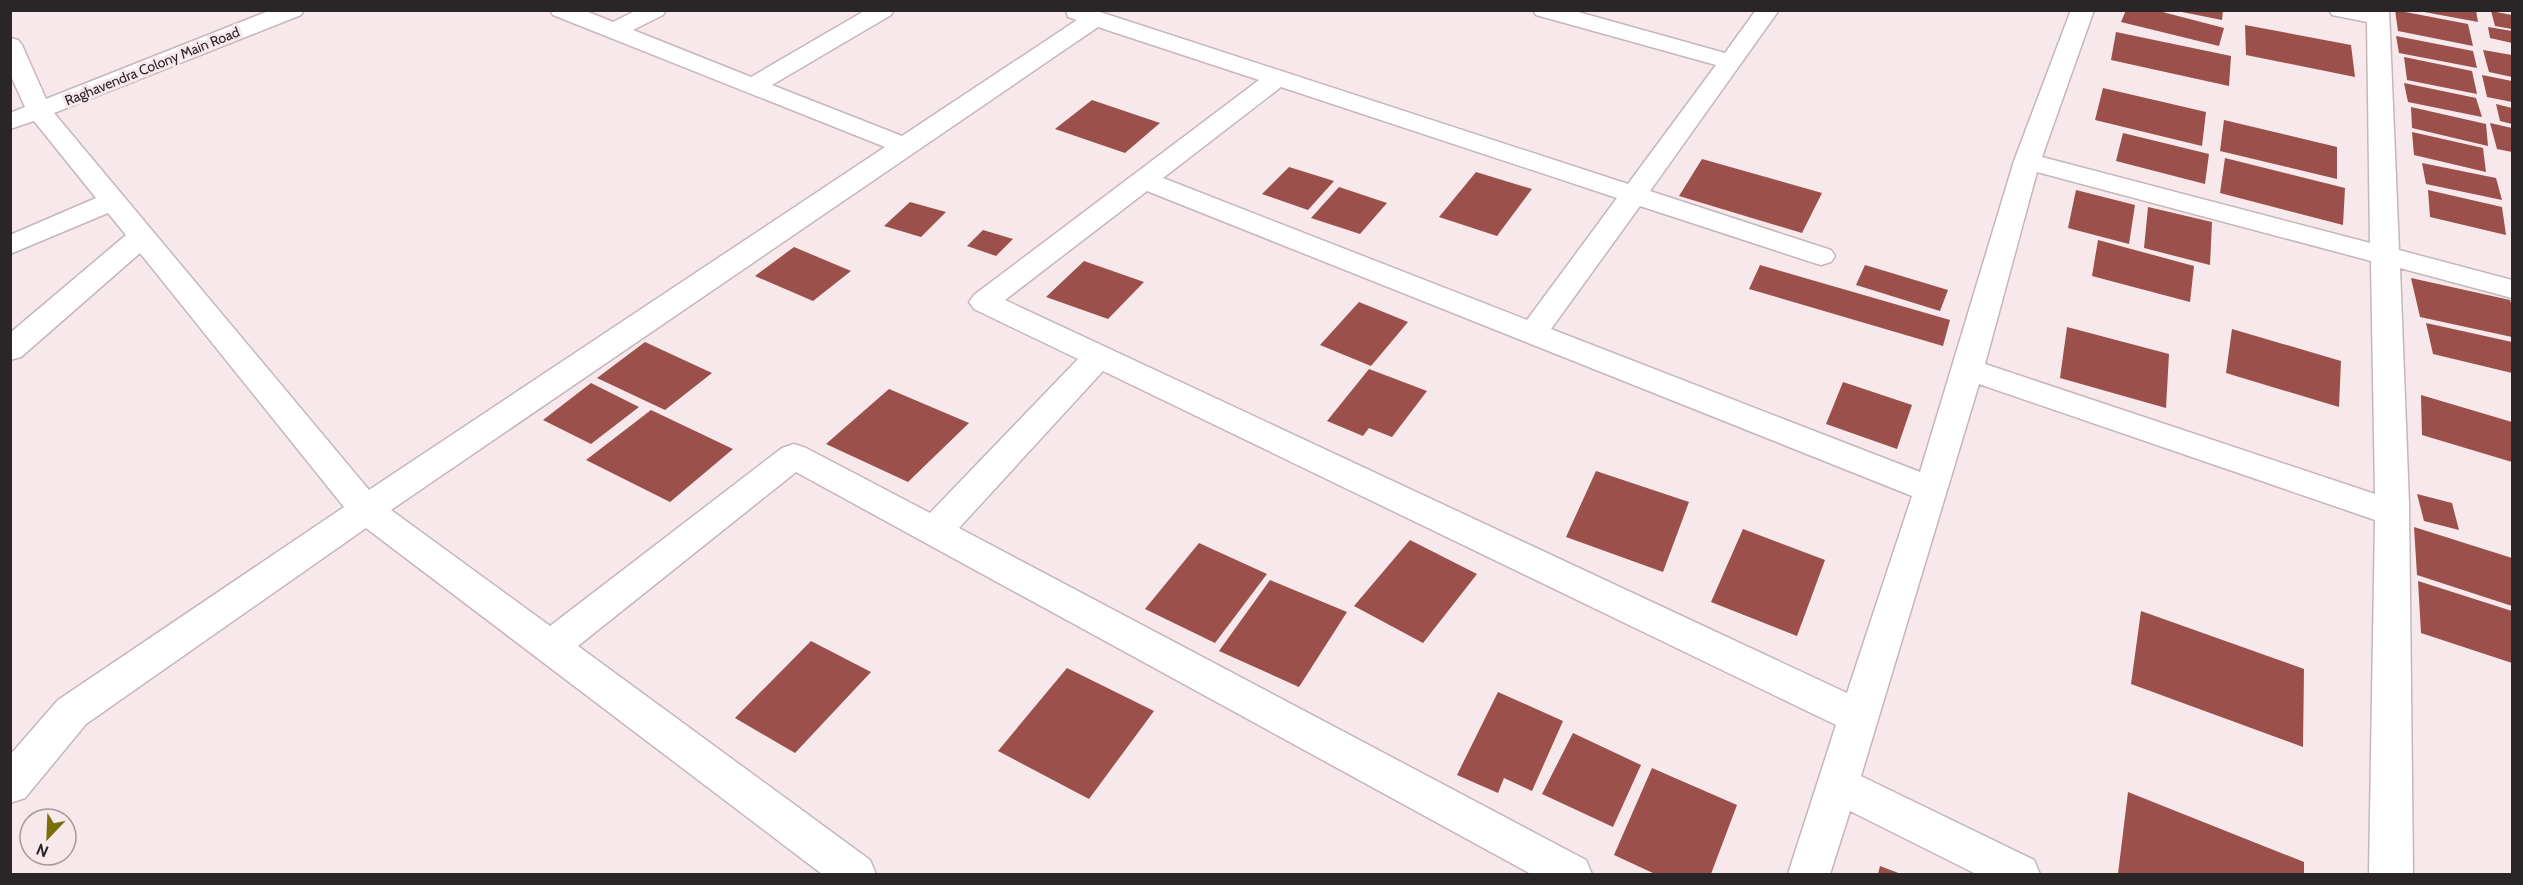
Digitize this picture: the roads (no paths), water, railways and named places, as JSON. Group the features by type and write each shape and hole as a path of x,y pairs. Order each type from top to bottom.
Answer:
{"street":[{"name":"Raghavendra Colony Main Road","path":"25,116 293,10"},
{"path":"561,10 905,146"},
{"path":"614,32 655,10"},
{"path":"753,86 883,10"},
{"path":"1544,10 1731,62"},
{"path":"1533,333 1768,10"},
{"path":"1809,874 1931,490 2027,161 2083,10"},
{"path":"2340,10 2378,14 2392,513 2391,874"},
{"path":"10,785 72,712 366,510 905,146 1083,14 1821,256"},
{"path":"10,45 25,116 113,201 366,510 855,874"},
{"path":"1277,78 984,303 1858,717"},
{"path":"2027,161 2512,289"},
{"path":"1143,180 1931,490"},
{"path":"10,246 113,201"},
{"path":"10,350 142,236"},
{"path":"934,531 1098,357"},
{"path":"1967,369 2392,513"},
{"path":"550,647 794,456 1571,874"},
{"path":"1837,784 2019,874"}]}
